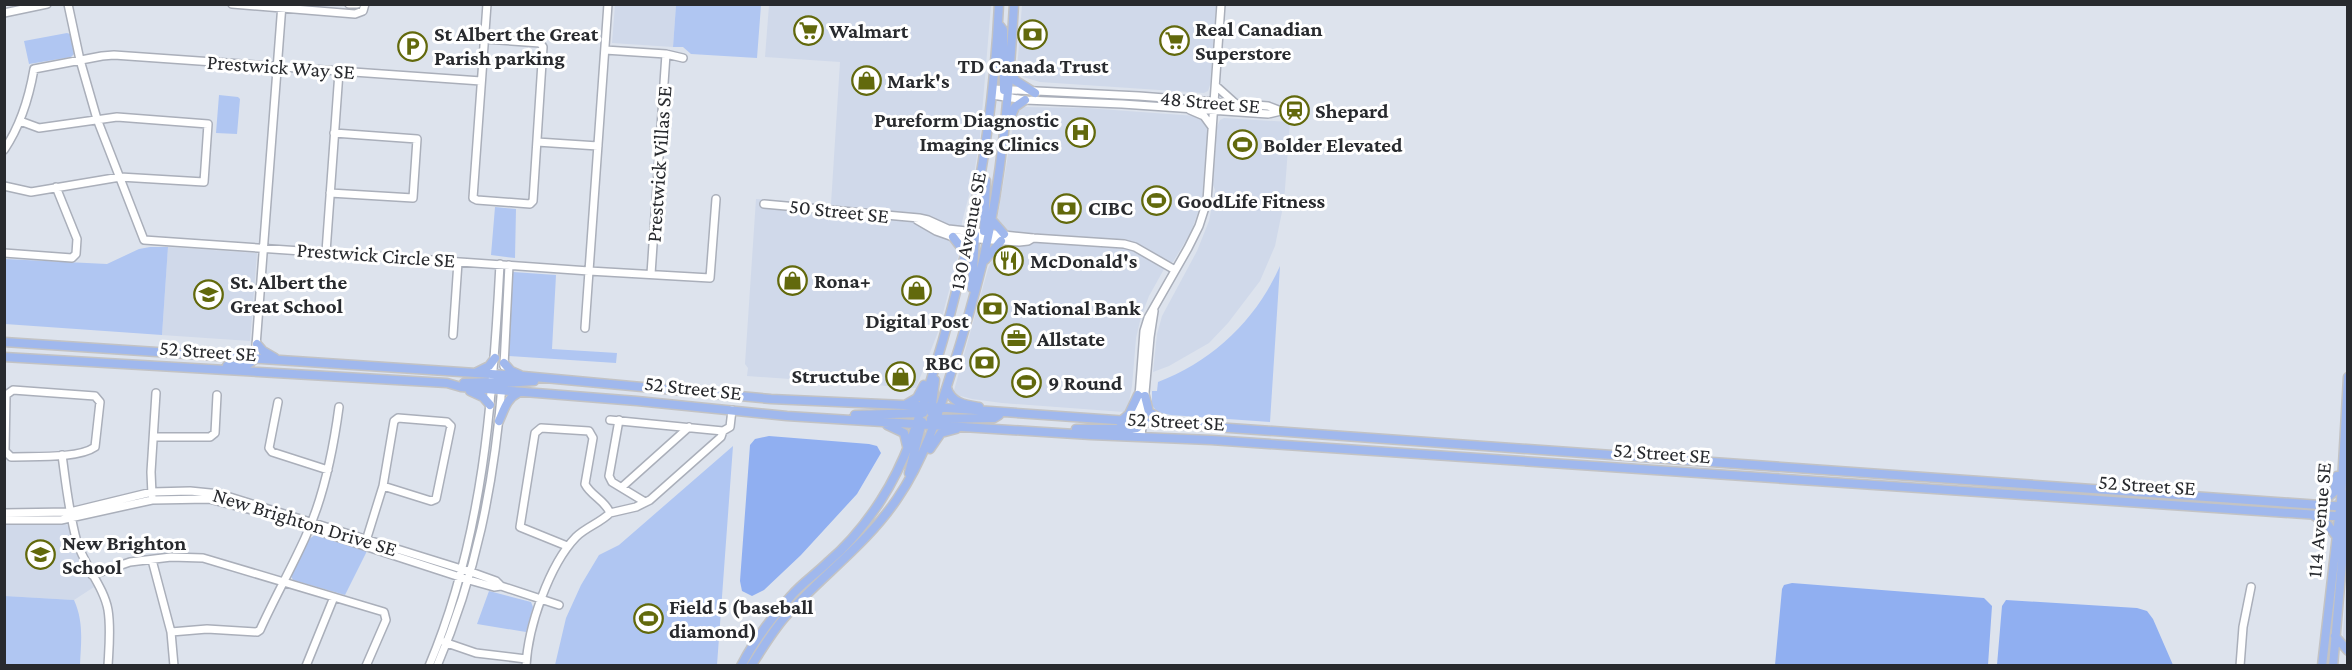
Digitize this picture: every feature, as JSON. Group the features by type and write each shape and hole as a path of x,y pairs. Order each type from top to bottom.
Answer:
{"main road":[{"name":"130 Avenue SE","path":"751,666 765,642 785,617 861,543 886,514 922,456 937,361 972,236 993,92 999,4"},
{"name":"130 Avenue SE","path":"741,666 752,644 792,595 830,561 868,518 892,483 907,452 947,388 982,265 991,219 1010,72 1014,4"},
{"path":"998,23 1003,30 1007,93"},
{"path":"1010,72 1016,81 1035,93"},
{"path":"1004,128 1015,107 1025,100"},
{"path":"985,159 987,234"},
{"path":"982,265 990,251 1002,238 991,219"},
{"path":"972,236 972,301"},
{"path":"953,237 966,254"},
{"name":"52 Street SE","path":"4,344 475,373 492,382"},
{"path":"256,344 263,352 281,361"},
{"name":"52 Street SE","path":"4,357 447,383 461,387 492,382 503,383 523,376 771,399 904,405 928,416 980,427 1064,433 1172,425 2344,507"},
{"path":"475,373 485,369 495,358"},
{"path":"199,368 247,365 255,359"},
{"path":"254,373 255,359"},
{"path":"904,405 920,394 937,361"},
{"path":"504,363 511,371 523,376"},
{"name":"114 Avenue SE","path":"2335,666 2335,636 2345,543 2343,444 2348,377"},
{"path":"447,383 503,383 550,379"},
{"name":"52 Street SE","path":"503,383 518,393 879,422 928,416"},
{"path":"461,387 478,394 490,405"},
{"path":"831,418 845,415 994,418 998,412 959,402 949,395 947,388"},
{"path":"499,421 506,404 518,393"},
{"path":"1120,422 1129,414 1142,395"},
{"path":"1142,395 1149,412 1172,425"},
{"name":"52 Street SE","path":"998,412 1120,422 1138,429 2344,517"},
{"path":"879,422 894,427 904,434 908,444 907,452"},
{"path":"886,514 901,499 941,433 980,427"},
{"path":"2319,505 2334,492 2343,444"},
{"name":"114 Avenue SE","path":"2344,507 2348,494"},
{"path":"2313,515 2328,525 2336,536"},
{"name":"114 Avenue SE","path":"2322,666 2336,536 2344,517"},
{"path":"2335,636 2348,652 2335,666"}],"street":[{"path":"4,13 48,4"},
{"name":"Prestwick Circle SE","path":"68,4 80,60 97,119 144,240 710,278 716,199"},
{"path":"232,4 282,6 355,14 363,11 364,4"},
{"path":"348,4 357,4"},
{"path":"485,39 540,43 543,47 533,201 530,204 473,198 487,4"},
{"path":"585,328 608,4"},
{"path":"1138,429 1155,308 1199,226 1207,201 1221,4"},
{"path":"255,359 282,6"},
{"name":"Prestwick Villas SE","path":"605,50 666,54 683,58"},
{"name":"Prestwick Villas SE","path":"651,274 666,54"},
{"name":"Prestwick Way SE","path":"20,121 34,69 114,56 481,81"},
{"path":"326,252 339,72"},
{"path":"1216,86 1236,104"},
{"name":"48 Street SE","path":"993,92 1100,94 1214,106 1268,114 1281,111 1268,106 1236,104 1214,106 1185,108 1025,100 1007,93"},
{"path":"1185,108 1205,117 1212,128"},
{"path":"4,150 20,121 39,128 117,117 208,124 204,182 120,177 31,192 4,186"},
{"path":"330,193 413,198 417,139 334,133"},
{"path":"537,142 597,146"},
{"path":"4,253 72,258 76,254 77,238 56,187"},
{"name":"50 Street SE","path":"764,204 825,208 928,220 972,236"},
{"name":"50 Street SE","path":"915,219 953,237 987,234 1028,241 1033,238 1129,245 1174,270"},
{"path":"453,335 458,262"},
{"path":"437,666 484,466 495,358 500,264"},
{"path":"429,666 443,642 470,576 488,500 503,383 509,265"},
{"path":"13,390 95,396 99,402 95,447 62,455 12,457 5,452 6,395 13,390"},
{"path":"152,496 156,393"},
{"path":"153,436 210,437 215,432 217,396"},
{"path":"278,402 269,448 272,452 328,470"},
{"path":"171,632 207,629 257,632 310,526 328,470 339,407"},
{"path":"610,420 723,431 730,427 732,410"},
{"path":"365,544 383,486 394,421 398,418 447,422 451,426 436,499 431,501 383,486"},
{"path":"619,420 609,476 612,482 645,502"},
{"path":"622,487 689,427"},
{"path":"567,546 520,527 535,433 541,428 589,431 593,438 585,484 588,490 608,506 610,513"},
{"path":"443,642 476,653 526,662 534,619 567,546 587,527 610,513 636,507 645,502 721,437 723,431"},
{"path":"62,455 71,515 84,561 108,608 110,631 108,666"},
{"name":"New Brighton Drive SE","path":"4,520 71,515 152,496 190,491 220,494 310,526 470,576 494,586 542,598 558,605"},
{"name":"New Brighton Drive SE","path":"4,513 71,515"},
{"path":"92,575 130,562 189,556 283,580 384,612 386,620 366,666"},
{"path":"152,560 171,632 174,666"},
{"path":"2240,666 2242,627 2251,587"},
{"path":"306,666 334,597"}],"shaded area":[{"path":"615,5 676,5 673,47 612,43"},
{"path":"676,5 761,5 757,58 691,54 683,47 673,47"},
{"path":"769,5 991,5 980,137 973,180 962,222 960,249 938,332 916,388 747,376 748,368 745,364 756,199 831,204 840,62 765,57"},
{"path":"1022,5 1216,5 1208,91 1204,93 1040,82 1023,77 1017,69"},
{"path":"70,34 74,54 71,57 29,64 24,41"},
{"path":"219,95 240,99 237,134 216,133"},
{"path":"1023,107 1086,108 1196,116 1208,126 1202,201 1191,232 1173,262 1168,262 1149,296 1141,317 1136,338 1132,386 1129,402 1124,412 1002,403 953,394 988,269 997,248 997,221 1011,137 1016,114"},
{"path":"1224,118 1290,122 1284,202 1275,246 1260,281 1228,323 1209,343 1169,366 1153,372 1157,334 1162,316 1197,251 1209,221 1215,190 1213,185 1217,127 1220,120"},
{"path":"495,207 516,209 515,258 491,255"},
{"name":"St. Albert the Great School","path":"168,247 257,253 250,341 162,335"},
{"path":"168,247 162,335 5,324 5,259 107,264 139,249"},
{"path":"1280,266 1270,422 1157,412 1152,405 1152,391 1157,391 1158,382 1197,363 1231,336 1259,304"},
{"path":"513,272 556,275 552,349 617,353 616,363 509,356"},
{"path":"769,436 869,444 877,446 881,453 857,494 801,555 764,590 752,596 742,591 740,581 750,445 755,439"},
{"path":"733,446 717,665 555,665 566,618 581,585 599,555 619,545"},
{"name":"New Brighton School","path":"66,524 70,528 82,566 94,587 74,600 5,596 4,525"},
{"path":"315,535 367,551 345,595 293,580 291,576 309,539"},
{"path":"2347,576 2347,643 2343,639 2343,633"},
{"path":"1792,583 1984,598 1992,606 1988,665 1775,665 1782,589 1784,585"},
{"path":"489,591 531,602 533,607 526,632 477,624"},
{"path":"5,596 74,600 81,624 80,665 5,665"},
{"path":"2006,600 2137,608 2147,611 2153,619 2173,665 1997,665 2002,606"}],"place":[{"name":"Walmart","path":"808,31"},
{"name":"TD Canada Trust","path":"1033,35"},
{"name":"Real Canadian Superstore","path":"1174,41"},
{"name":"St Albert the Great Parish parking","path":"413,46"},
{"name":"Mark's","path":"866,81"},
{"name":"Shepard","path":"1294,111"},
{"name":"Pureform Diagnostic Imaging Clinics","path":"1080,132"},
{"name":"Bolder Elevated","path":"1242,145"},
{"name":"GoodLife Fitness","path":"1156,201"},
{"name":"CIBC","path":"1067,208"},
{"name":"McDonald's","path":"1009,261"},
{"name":"Rona+","path":"793,281"},
{"name":"Digital Post","path":"917,290"},
{"name":"St. Albert the Great School","path":"209,294"},
{"name":"National Bank","path":"992,308"},
{"name":"Allstate","path":"1016,339"},
{"name":"RBC","path":"984,363"},
{"name":"Structube","path":"901,376"},
{"name":"9 Round","path":"1027,383"},
{"name":"New Brighton School","path":"41,555"},
{"name":"Field 5 (baseball diamond)","path":"648,619"}]}
